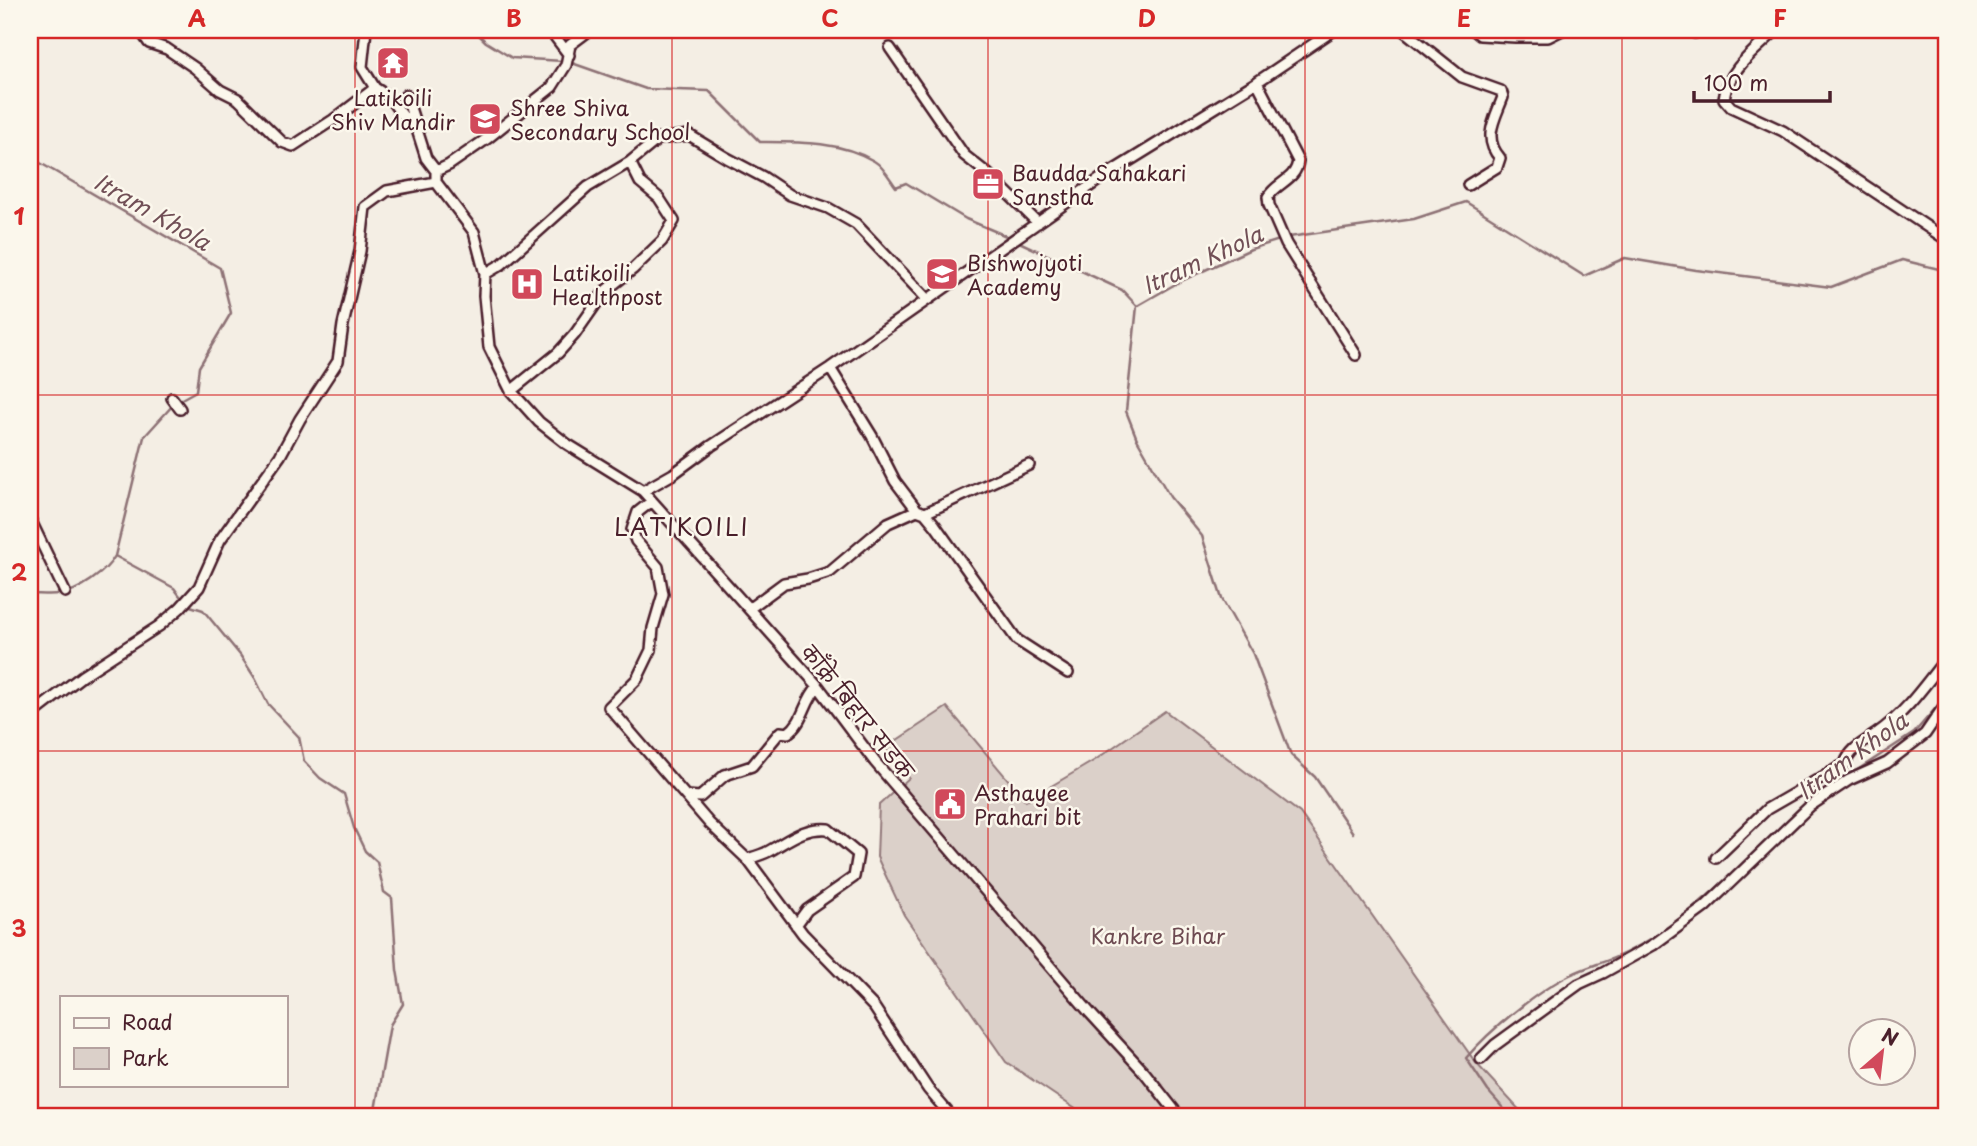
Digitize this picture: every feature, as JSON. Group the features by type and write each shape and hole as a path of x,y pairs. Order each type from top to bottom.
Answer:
{"street":[{"path":"140,30 149,43 167,49 195,68 220,89 238,99 282,142 293,145 333,120 375,88"},
{"path":"366,30 362,67 375,88 389,97 403,116 416,123"},
{"path":"550,30 568,60"},
{"path":"436,171 450,165 488,138 552,87 568,60 573,41 590,30"},
{"path":"643,491 673,474 710,446 830,368 1103,177 1257,82 1334,30"},
{"path":"1404,30 1462,78 1501,91 1503,97 1490,135 1492,149 1500,158 1497,167 1468,185"},
{"path":"1474,30 1480,35 1502,37 1548,37 1562,30"},
{"path":"1776,30 1738,67 1726,89 1724,99 1731,107 1783,131 1947,240"},
{"path":"890,48 964,155 988,174 1038,223"},
{"path":"1257,82 1298,161 1295,174 1268,197 1281,234 1356,355"},
{"path":"30,716 82,676 159,626 191,597 204,578 220,540 280,456 300,419 338,361 343,325 360,251 365,207 387,191 436,182 436,171 426,158 406,95"},
{"path":"485,274 502,264 588,187 629,162 658,139 689,135 790,195 828,208 856,224 927,299"},
{"path":"511,391 558,353 605,291 662,241 674,221 659,198 640,182 629,162"},
{"name":"काँक्रे बिहार सडक","path":"436,182 474,232 485,274 484,296 489,347 511,391 539,422 567,444 643,491 652,500 818,686 875,762 1090,1013 1145,1073 1179,1116"},
{"path":"830,368 872,436 895,481 921,511 1017,640 1069,673"},
{"path":"172,398 180,410"},
{"path":"750,608 784,583 830,572 888,523 1029,465"},
{"path":"652,500 638,512 632,530 636,541 657,567 663,594 653,628 651,650 639,675 609,707 709,823 747,859 796,925 874,1007 928,1089 951,1116"},
{"path":"30,519 65,592"},
{"path":"1716,858 1766,809 1845,764 1851,751 1904,711 1947,657"},
{"path":"687,796 700,797 725,775 752,766 780,732 788,733 794,729 808,696 818,686"},
{"path":"1481,1059 1495,1045 1579,984 1653,945 1704,907 1810,806 1849,780 1887,763 1925,734 1947,702"},
{"path":"747,859 767,853 792,837 823,829 858,854 853,877 807,909 796,925"}],"green space":[{"name":"Kankre Bihar","path":"947,707 1026,801 1095,760 1165,711 1300,813 1476,1063 1525,1116 1086,1116 1006,1062 904,915 877,857 879,805 909,778 885,748"}],"waterway":[{"name":"Itram Khola","path":"30,36 44,30"},
{"name":"Itram Khola","path":"474,30 486,42 512,58 563,61"},
{"name":"Itram Khola","path":"569,62 646,89 709,91 760,142 818,144 861,154 880,166 896,187 906,183 966,219 1011,238"},
{"name":"Itram Khola","path":"30,157 220,268 231,313 199,367 196,391 178,401"},
{"name":"Itram Khola","path":"1017,241 1122,290 1137,306 1179,282 1251,249 1289,237 1414,219 1466,202 1584,276 1625,258 1831,287 1902,260 1947,271"},
{"path":"1137,306 1126,411 1137,439 1170,497 1202,536 1222,599 1253,654 1291,755 1315,777 1353,833"},
{"name":"Itram Khola","path":"30,594 59,594 75,589 91,580 111,562 115,556 144,437 173,405"},
{"path":"115,556 174,588 183,600"},
{"path":"187,605 203,610 240,655 268,704 299,737 304,761 320,778 344,794 354,828 365,851 377,862 384,892 392,898 397,970 403,1004 390,1025 374,1116"},
{"name":"Itram Khola","path":"1813,799 1914,733 1947,695"},
{"path":"1510,1116 1488,1091 1466,1058 1476,1047 1543,991 1570,975 1618,956 1655,936 1684,916 1736,871"}],"place":[{"name":"Latikoili Shiv Mandir","path":"393,63"},
{"name":"Shree Shiva Secondary School","path":"485,119"},
{"name":"Baudda Sahakari Sanstha","path":"988,184"},
{"name":"Bishwojyoti Academy","path":"942,274"},
{"name":"Latikoili Healthpost","path":"527,284"},
{"name":"Asthayee Prahari bit","path":"950,804"}],"district":[{"name":"LATIKOILI","path":"682,526"}]}
